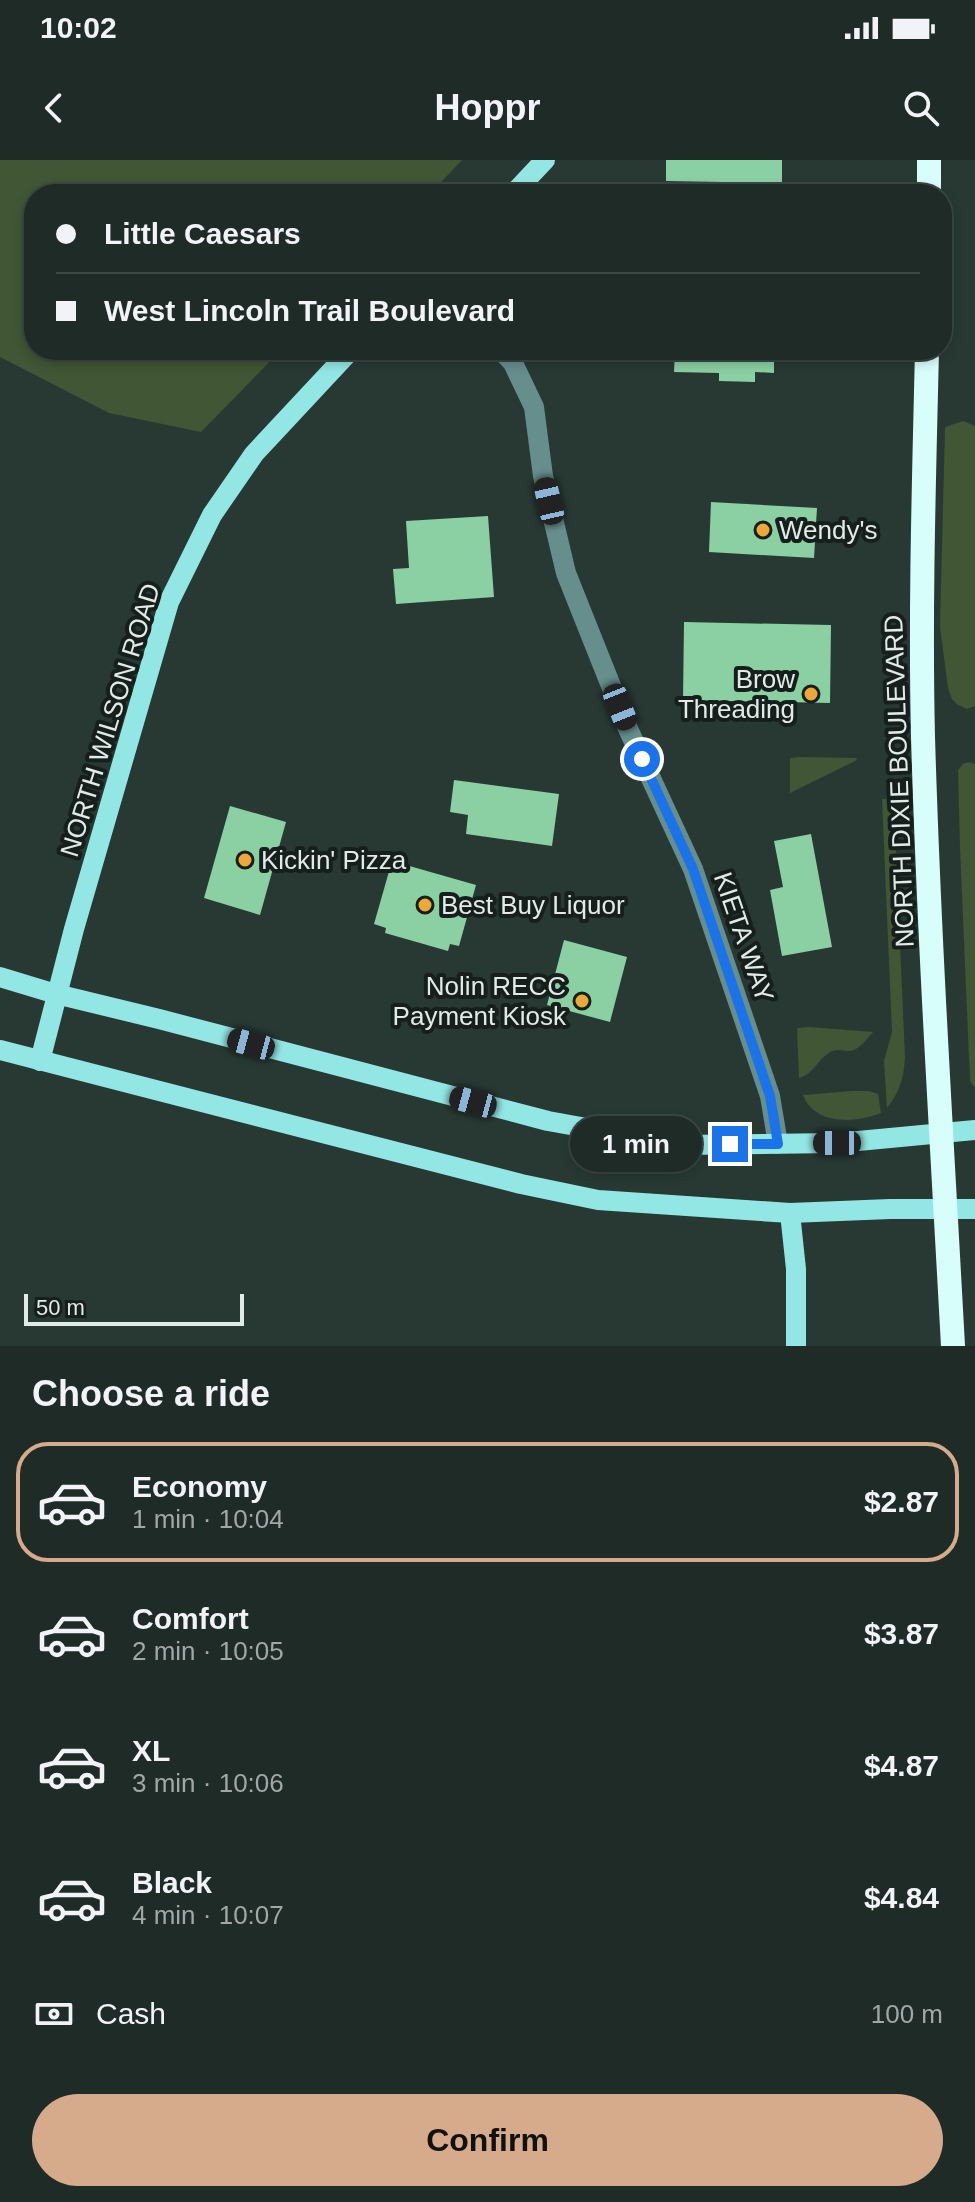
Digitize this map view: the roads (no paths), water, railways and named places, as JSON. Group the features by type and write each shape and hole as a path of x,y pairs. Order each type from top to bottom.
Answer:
{"highway":[{"path":"929,160 929,184"},
{"name":"NORTH DIXIE BOULEVARD","path":"927,360 922,576 923,736 940,1134 953,1346"}],"main road":[{"path":"522,184 545,160"},
{"name":"NORTH WILSON ROAD","path":"40,1061 56,994 169,602 212,515 254,454 342,360"},
{"path":"0,977 548,1121 681,1145 837,1143 975,1130"},
{"path":"0,1050 506,1180 588,1198 790,1213 975,1209"},
{"path":"790,1213 796,1269 796,1346"}],"street":[{"name":"KIETA WAY","path":"510,360 534,407 543,476 566,573 629,731 693,869 770,1096 778,1144"}],"place":[{"name":"Wendy's","path":"763,530"},
{"name":"Brow Threading","path":"811,694"},
{"name":"Kickin' Pizza","path":"245,860"},
{"name":"Best Buy Liquor","path":"425,905"},
{"name":"Nolin RECC Payment Kiosk","path":"582,1001"}]}
